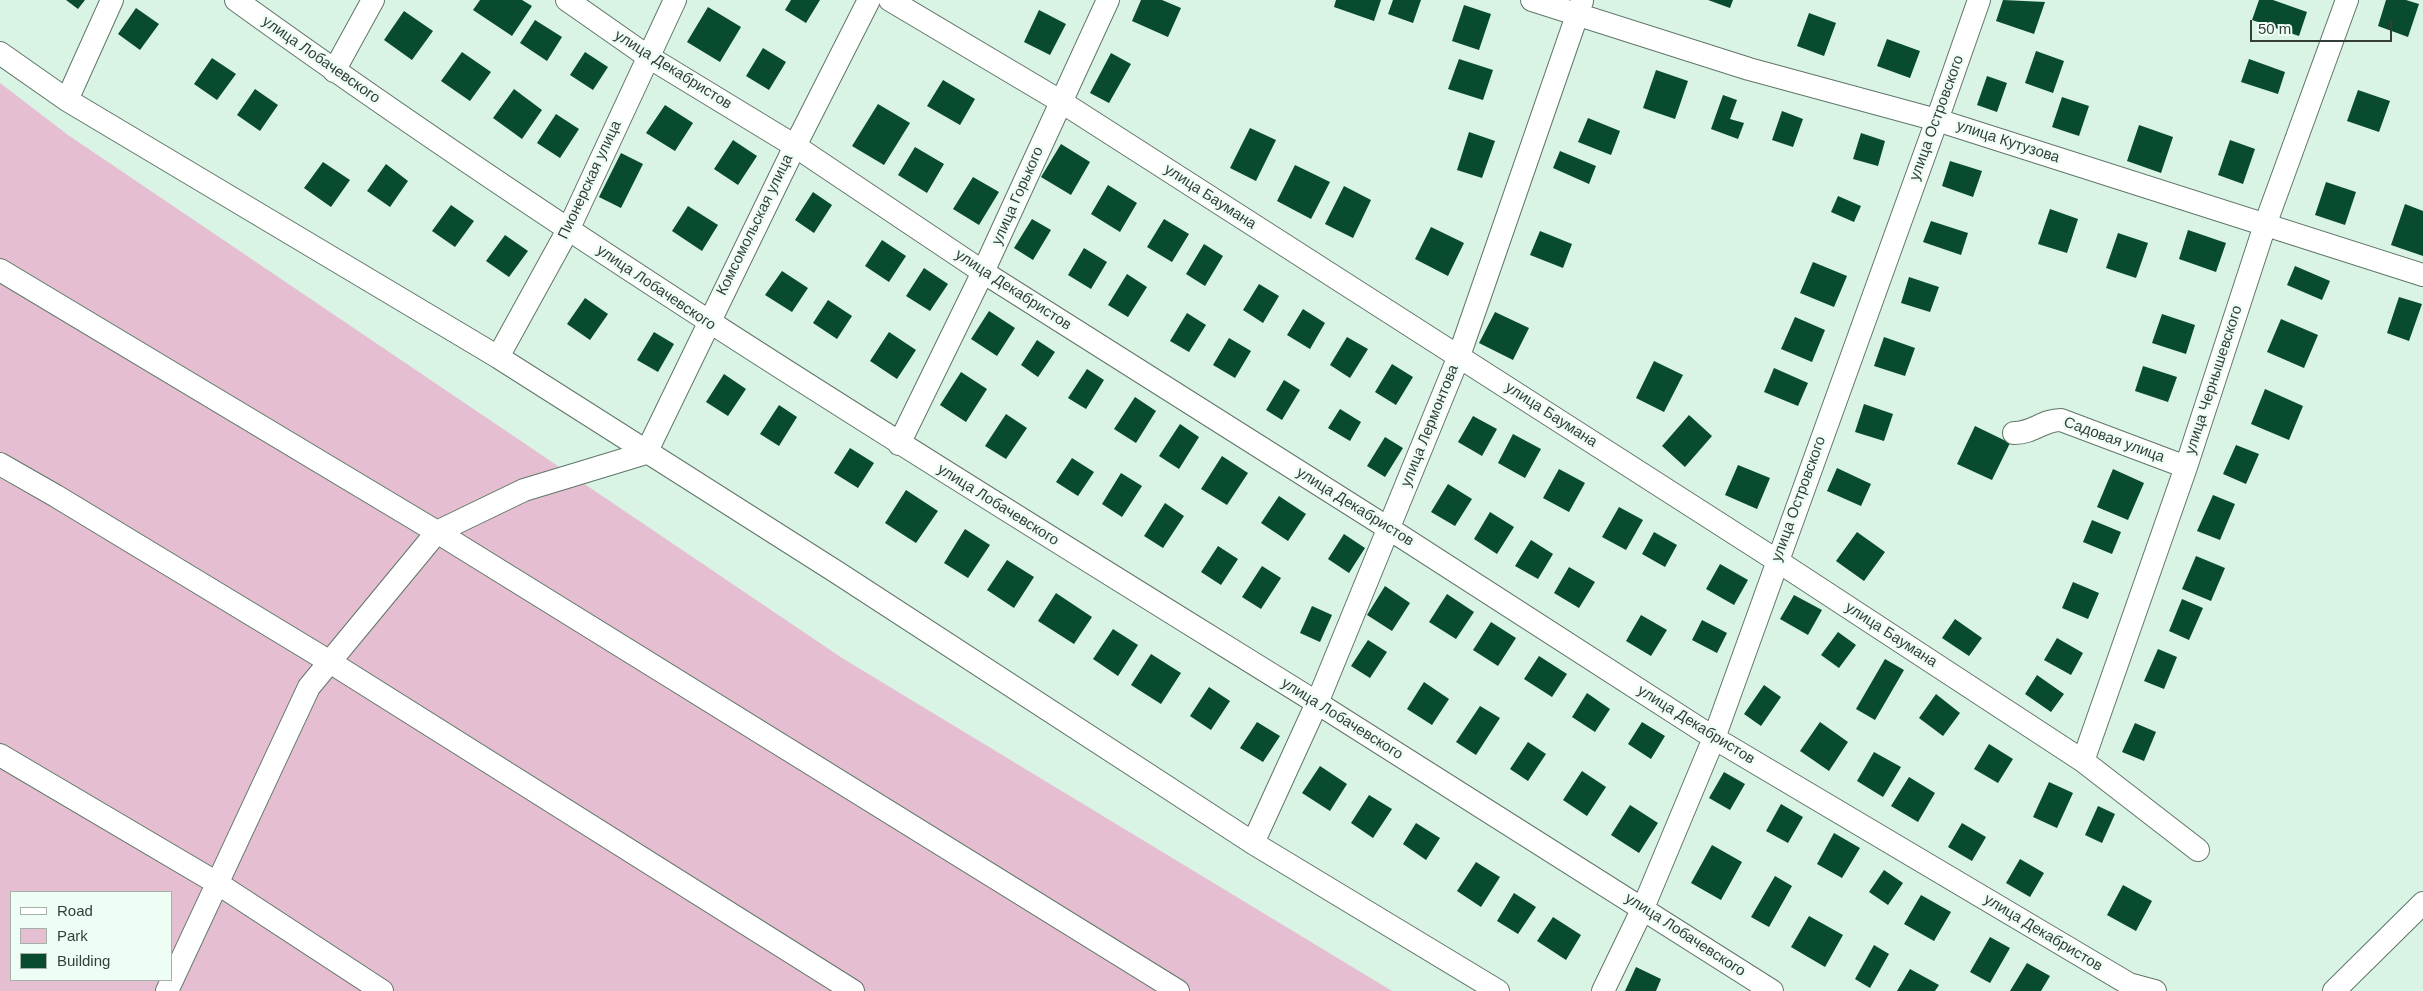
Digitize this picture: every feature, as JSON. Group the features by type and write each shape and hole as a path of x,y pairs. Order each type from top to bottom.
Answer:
{"street":[{"path":"67,100 112,0"},
{"name":"улица Лобачевского","path":"236,0 334,71 708,323 899,444 1317,703 1772,991"},
{"path":"334,71 373,0"},
{"name":"улица Декабристов","path":"567,0 647,56 795,146 983,272 1388,528 1714,738 2129,984 2155,991"},
{"name":"Пионерская улица","path":"498,357 568,228 647,56 676,0"},
{"name":"Комсомольская улица","path":"646,453 795,146 869,0"},
{"name":"улица Баумана","path":"890,0 1060,101 1776,560 2084,761 2198,850"},
{"name":"улица Горького","path":"899,444 983,272 1108,0"},
{"name":"улица Кутузова","path":"1532,0 1580,7 1748,69 1937,120 2423,275"},
{"name":"улица Островского","path":"1603,991 1643,908 1714,738 1776,560 1979,0"},
{"name":"улица Чернышевского","path":"2084,761 2186,467 2265,225 2347,0"},
{"name":"улица Лермонтова","path":"1253,843 1317,703 1459,356 1580,7"},
{"path":"0,53 67,100 498,357 646,453 838,573 1253,843 1498,991"},
{"path":"0,270 437,532 1178,991"},
{"name":"Садовая улица","path":"2014,434 2024,434 2035,430 2043,423 2061,420 2186,467"},
{"path":"172,980 309,687 437,532 524,490 646,453"},
{"path":"0,464 65,501 330,662 853,991"},
{"path":"0,755 217,883 382,991"},
{"path":"2334,991 2423,903"}],"green space":[{"path":"0,83 68,135 842,658 1392,991 0,991"}],"building":[{"path":"66,0 85,0 78,9"},
{"path":"480,0 522,0 532,6 512,36 473,10"},
{"path":"791,0 820,0 806,23 785,10"},
{"path":"1141,0 1162,0 1181,8 1168,37 1132,21"},
{"path":"1336,0 1381,0 1374,21 1334,7"},
{"path":"1393,0 1421,0 1413,23 1388,14"},
{"path":"1708,0 1733,0 1730,8"},
{"path":"2003,0 2045,2 2034,34 1996,21"},
{"path":"2259,0 2273,0 2307,12 2299,36 2252,20"},
{"path":"2386,0 2406,0 2419,4 2408,37 2378,26"},
{"path":"1464,5 1491,14 1479,50 1452,41"},
{"path":"708,7 741,27 720,62 687,42"},
{"path":"136,8 159,24 140,50 118,34"},
{"path":"1039,10 1066,24 1050,55 1024,42"},
{"path":"404,11 433,31 412,60 384,40"},
{"path":"1809,13 1836,23 1824,56 1797,46"},
{"path":"535,20 562,37 547,61 520,43"},
{"path":"1887,39 1920,51 1910,78 1877,66"},
{"path":"763,48 786,62 769,90 746,76"},
{"path":"2036,51 2064,61 2053,93 2025,83"},
{"path":"462,52 491,72 470,101 441,81"},
{"path":"585,52 608,67 593,90 570,75"},
{"path":"1111,53 1131,64 1109,103 1090,93"},
{"path":"212,58 236,74 217,100 194,84"},
{"path":"1459,59 1493,70 1483,100 1448,89"},
{"path":"2249,59 2285,72 2278,94 2241,82"},
{"path":"1656,70 1688,81 1675,119 1643,108"},
{"path":"1987,76 2007,83 1997,112 1977,105"},
{"path":"943,80 975,99 960,125 927,106"},
{"path":"255,89 278,105 260,131 237,115"},
{"path":"514,89 542,110 522,139 493,118"},
{"path":"2358,90 2390,101 2379,132 2347,121"},
{"path":"1723,95 1737,100 1730,119 1744,123 1738,139 1711,129"},
{"path":"2062,97 2089,106 2079,136 2052,127"},
{"path":"878,104 910,123 884,165 852,146"},
{"path":"665,105 693,123 675,151 646,133"},
{"path":"1782,111 1803,119 1793,147 1772,140"},
{"path":"556,114 579,129 560,158 537,143"},
{"path":"1588,118 1620,131 1611,155 1578,142"},
{"path":"2139,125 2173,137 2161,173 2127,161"},
{"path":"1250,128 1276,140 1256,181 1230,168"},
{"path":"1469,132 1495,141 1482,178 1457,170"},
{"path":"1861,133 1885,141 1878,166 1853,159"},
{"path":"733,140 757,156 738,185 714,169"},
{"path":"2230,140 2255,149 2243,184 2218,175"},
{"path":"1061,144 1090,162 1071,195 1041,177"},
{"path":"915,147 944,164 927,193 898,175"},
{"path":"1560,151 1596,166 1589,184 1553,168"},
{"path":"621,153 643,164 621,208 599,197"},
{"path":"1950,161 1982,171 1973,197 1942,186"},
{"path":"323,162 350,180 331,207 304,188"},
{"path":"386,164 408,181 390,207 367,191"},
{"path":"1295,165 1330,182 1311,219 1277,201"},
{"path":"973,177 999,192 979,225 953,209"},
{"path":"2326,182 2356,192 2345,225 2315,215"},
{"path":"1108,185 1137,203 1120,232 1091,214"},
{"path":"1344,186 1371,200 1353,238 1325,224"},
{"path":"813,192 832,205 814,233 795,220"},
{"path":"1838,196 1861,206 1854,222 1831,212"},
{"path":"2405,204 2423,211 2423,256 2391,245"},
{"path":"451,205 474,221 455,247 432,231"},
{"path":"688,206 718,225 702,251 672,231"},
{"path":"2050,209 2078,219 2067,253 2038,244"},
{"path":"1032,219 1051,230 1033,260 1014,248"},
{"path":"1164,219 1189,234 1172,262 1147,247"},
{"path":"1931,221 1968,233 1961,255 1923,242"},
{"path":"1431,227 1464,243 1448,276 1415,259"},
{"path":"2188,230 2226,243 2216,272 2179,259"},
{"path":"1540,231 1572,244 1563,268 1530,255"},
{"path":"2118,233 2148,243 2136,278 2106,268"},
{"path":"505,235 528,251 509,277 486,261"},
{"path":"882,240 906,256 889,282 865,266"},
{"path":"1204,244 1223,256 1205,286 1186,274"},
{"path":"1084,248 1107,262 1091,289 1068,275"},
{"path":"1813,262 1847,276 1834,307 1800,293"},
{"path":"2295,266 2330,281 2322,300 2287,285"},
{"path":"924,268 948,284 930,311 906,296"},
{"path":"782,271 808,288 792,312 765,295"},
{"path":"1127,274 1147,287 1128,317 1108,305"},
{"path":"1909,277 1939,287 1930,312 1901,303"},
{"path":"1259,284 1279,296 1263,323 1243,310"},
{"path":"2399,297 2422,304 2409,341 2387,333"},
{"path":"585,298 608,314 590,340 567,324"},
{"path":"828,300 852,316 837,339 813,323"},
{"path":"1303,309 1325,323 1310,349 1287,335"},
{"path":"989,311 1015,328 997,356 971,339"},
{"path":"1495,312 1529,328 1513,360 1479,343"},
{"path":"1187,313 1206,325 1189,352 1170,341"},
{"path":"2162,314 2195,325 2186,354 2152,343"},
{"path":"1795,317 1825,330 1812,362 1781,349"},
{"path":"2281,319 2318,335 2304,368 2267,352"},
{"path":"654,332 674,344 658,372 637,360"},
{"path":"889,332 916,350 897,379 870,361"},
{"path":"1347,337 1368,349 1350,378 1330,365"},
{"path":"1884,337 1915,348 1905,376 1874,366"},
{"path":"1229,338 1251,351 1235,378 1213,365"},
{"path":"1037,340 1055,352 1038,377 1021,365"},
{"path":"1654,361 1683,375 1664,412 1636,398"},
{"path":"1392,364 1413,377 1396,405 1375,392"},
{"path":"2143,366 2177,377 2168,402 2135,391"},
{"path":"1774,368 1808,383 1798,406 1764,392"},
{"path":"1087,369 1104,380 1086,409 1068,398"},
{"path":"961,372 987,389 966,422 940,405"},
{"path":"724,374 746,389 728,416 706,402"},
{"path":"1284,380 1300,390 1282,420 1266,410"},
{"path":"2265,389 2303,406 2289,440 2251,424"},
{"path":"1135,397 1156,411 1136,443 1114,429"},
{"path":"1864,404 1893,414 1884,441 1855,432"},
{"path":"779,405 797,417 779,446 760,434"},
{"path":"1340,409 1361,422 1350,441 1328,428"},
{"path":"1006,414 1027,428 1006,459 985,446"},
{"path":"1689,415 1712,436 1685,467 1662,446"},
{"path":"1473,416 1497,429 1482,456 1458,442"},
{"path":"1180,424 1199,437 1179,469 1159,456"},
{"path":"1975,426 2010,443 1992,480 1957,464"},
{"path":"1513,434 1541,449 1525,478 1498,463"},
{"path":"1385,437 1403,448 1385,477 1367,466"},
{"path":"2236,445 2259,454 2246,484 2223,474"},
{"path":"850,448 874,463 858,488 834,473"},
{"path":"1222,456 1248,473 1227,505 1201,489"},
{"path":"1072,458 1094,472 1078,496 1056,482"},
{"path":"1738,465 1770,478 1757,509 1725,495"},
{"path":"1837,468 1871,484 1861,506 1827,491"},
{"path":"1559,469 1585,483 1569,512 1543,498"},
{"path":"2113,469 2144,483 2128,520 2097,507"},
{"path":"1121,473 1142,486 1122,517 1102,504"},
{"path":"1448,484 1472,499 1455,526 1431,512"},
{"path":"906,490 938,511 916,543 885,523"},
{"path":"2213,495 2235,504 2220,540 2197,531"},
{"path":"1279,496 1306,514 1288,541 1261,523"},
{"path":"1165,503 1184,516 1163,548 1144,536"},
{"path":"1619,507 1643,520 1626,550 1602,537"},
{"path":"1490,512 1514,527 1497,554 1474,539"},
{"path":"2092,520 2121,532 2112,554 2083,542"},
{"path":"965,529 990,545 968,578 944,563"},
{"path":"1654,532 1677,545 1665,567 1642,554"},
{"path":"1857,532 1885,552 1864,581 1836,561"},
{"path":"1344,534 1365,548 1349,573 1328,559"},
{"path":"1531,540 1553,554 1538,579 1515,566"},
{"path":"1218,546 1238,559 1221,585 1201,572"},
{"path":"2196,556 2225,568 2211,601 2182,589"},
{"path":"1007,560 1034,577 1014,608 987,590"},
{"path":"1720,564 1748,580 1734,605 1706,589"},
{"path":"1262,566 1281,578 1261,609 1242,597"},
{"path":"1569,567 1595,582 1579,608 1554,593"},
{"path":"2073,582 2099,593 2088,619 2062,608"},
{"path":"1385,586 1410,603 1392,631 1367,615"},
{"path":"1056,593 1092,617 1074,644 1038,621"},
{"path":"1447,594 1474,612 1456,639 1429,622"},
{"path":"1794,595 1822,610 1808,635 1780,619"},
{"path":"2182,599 2203,608 2189,640 2169,631"},
{"path":"1312,606 1332,615 1320,642 1300,633"},
{"path":"1641,615 1667,630 1651,656 1626,641"},
{"path":"1955,619 1982,638 1969,656 1942,638"},
{"path":"1702,620 1727,633 1717,653 1692,640"},
{"path":"1491,622 1516,638 1498,666 1473,650"},
{"path":"1113,629 1138,645 1118,676 1093,659"},
{"path":"1838,632 1856,645 1839,668 1821,655"},
{"path":"2057,638 2083,653 2071,675 2044,660"},
{"path":"1368,640 1387,652 1370,678 1351,666"},
{"path":"2158,649 2177,657 2164,689 2144,681"},
{"path":"1151,654 1181,673 1161,704 1131,685"},
{"path":"1539,656 1567,674 1552,697 1524,679"},
{"path":"1885,659 1904,670 1875,720 1856,709"},
{"path":"2037,675 2064,694 2051,712 2025,694"},
{"path":"1424,682 1449,699 1432,725 1407,709"},
{"path":"1764,685 1781,697 1761,726 1744,714"},
{"path":"1209,687 1230,701 1211,730 1190,716"},
{"path":"1587,693 1610,709 1595,732 1572,717"},
{"path":"1936,694 1960,713 1943,736 1919,718"},
{"path":"1480,706 1500,718 1476,755 1456,742"},
{"path":"1257,722 1280,736 1263,762 1240,748"},
{"path":"1642,722 1665,736 1651,759 1628,744"},
{"path":"1820,722 1848,742 1829,771 1800,751"},
{"path":"2135,723 2156,732 2144,761 2122,752"},
{"path":"1528,742 1546,754 1528,781 1510,769"},
{"path":"1989,744 2013,759 1998,783 1974,769"},
{"path":"1874,752 1901,767 1883,797 1857,781"},
{"path":"1320,766 1347,784 1330,811 1302,793"},
{"path":"1582,771 1606,787 1587,816 1563,800"},
{"path":"1724,772 1745,784 1730,810 1709,798"},
{"path":"1909,777 1935,793 1918,822 1891,806"},
{"path":"2049,782 2073,793 2057,828 2033,817"},
{"path":"1369,795 1392,809 1373,838 1351,823"},
{"path":"1781,804 1803,817 1788,843 1766,831"},
{"path":"1630,805 1658,823 1639,853 1611,835"},
{"path":"2098,806 2115,814 2102,843 2085,835"},
{"path":"1416,823 1440,838 1426,860 1403,844"},
{"path":"1962,823 1986,837 1972,861 1948,847"},
{"path":"1834,833 1860,848 1842,878 1817,864"},
{"path":"1712,845 1742,862 1721,900 1691,883"},
{"path":"2020,859 2044,873 2030,897 2006,883"},
{"path":"1476,862 1500,877 1481,907 1457,891"},
{"path":"1884,870 1903,883 1888,905 1869,892"},
{"path":"1775,876 1792,886 1769,927 1751,917"},
{"path":"2123,885 2152,901 2136,931 2107,915"},
{"path":"1514,893 1536,907 1518,934 1497,921"},
{"path":"1921,895 1951,912 1934,941 1904,924"},
{"path":"1809,916 1843,935 1825,967 1791,947"},
{"path":"1553,917 1581,935 1566,960 1537,941"},
{"path":"1990,937 2010,948 1990,983 1970,972"},
{"path":"1874,945 1889,954 1870,988 1855,979"},
{"path":"2027,963 2050,976 2041,991 2010,991"},
{"path":"1636,967 1661,979 1656,991 1625,991"},
{"path":"1910,969 1939,985 1935,991 1897,991"}]}
